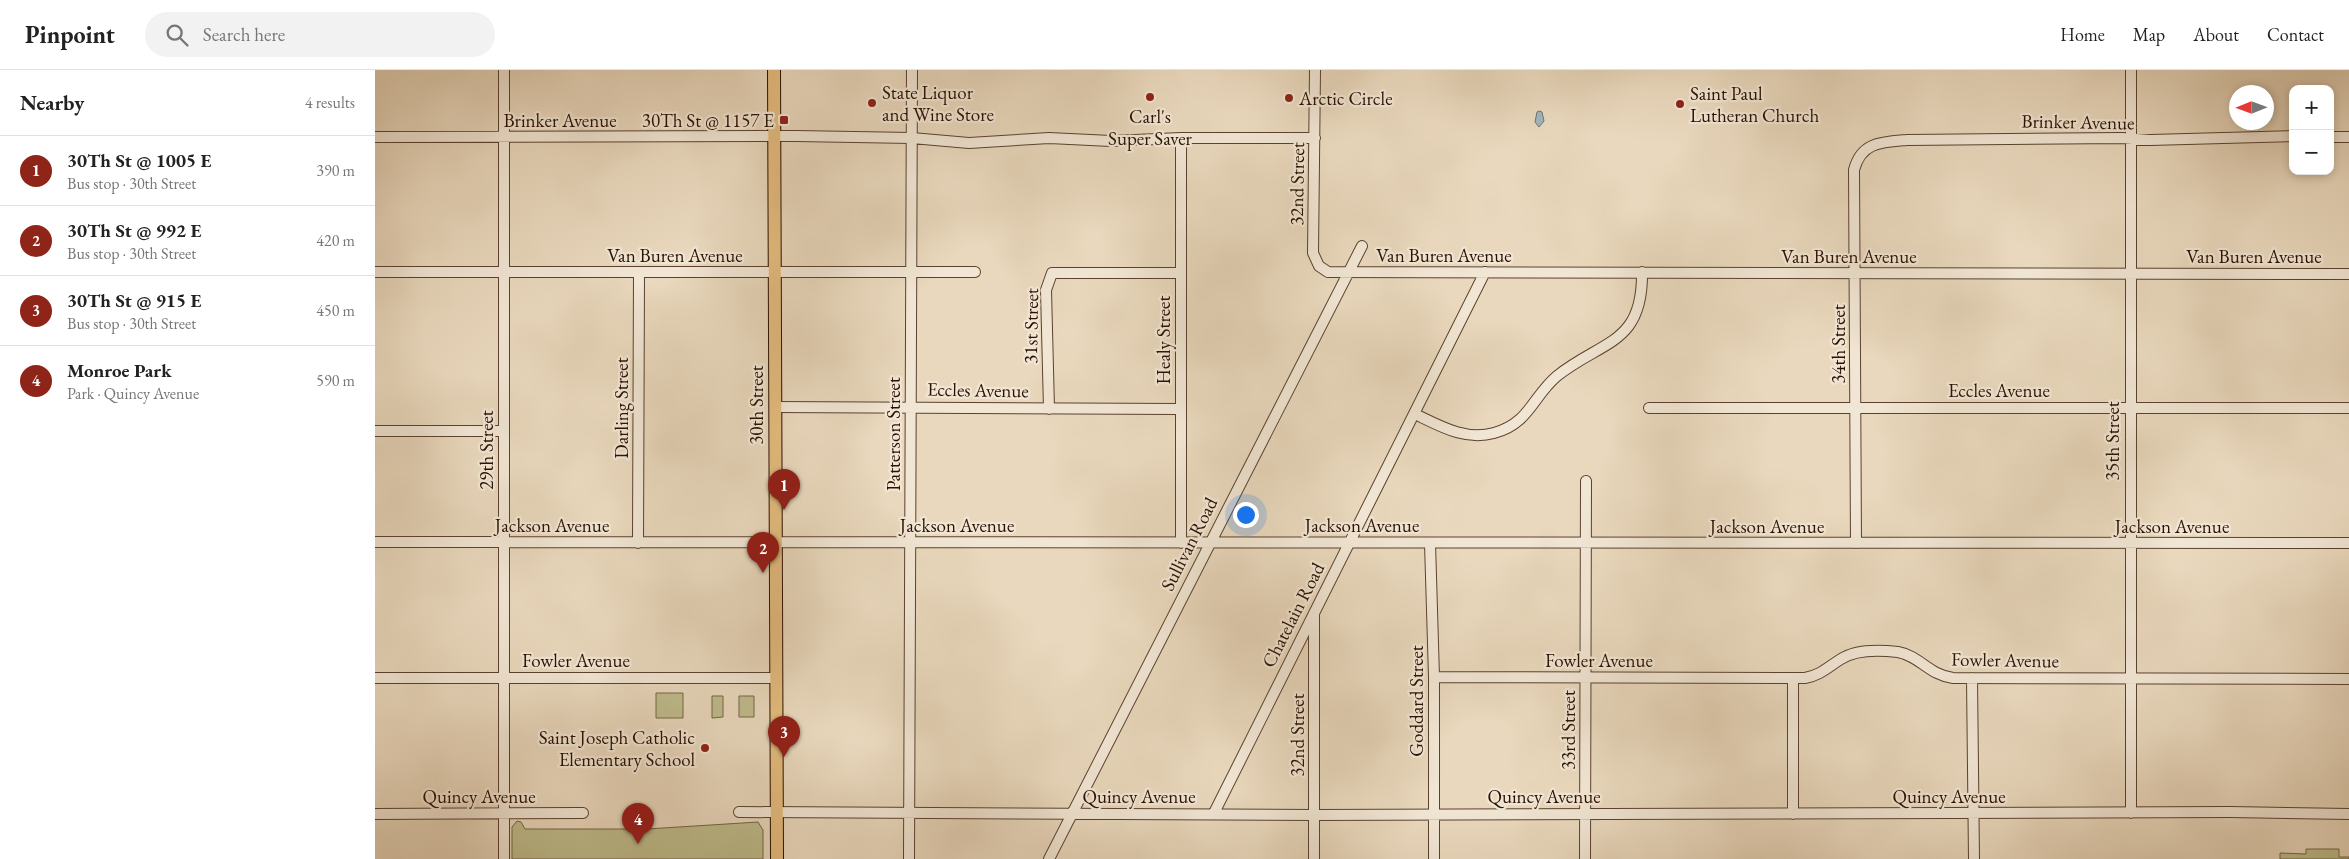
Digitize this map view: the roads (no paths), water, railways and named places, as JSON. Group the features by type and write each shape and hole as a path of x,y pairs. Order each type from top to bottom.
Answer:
{"main road":[{"name":"30th Street","path":"774,70 777,859"}],"street":[{"name":"29th Street","path":"504,70 504,859"},
{"name":"Patterson Street","path":"909,859 912,70"},
{"name":"32nd Street","path":"1315,70 1314,260 1323,270 1349,273"},
{"name":"35th Street","path":"2131,70 2131,813"},
{"name":"Brinker Avenue","path":"375,137 774,136 912,138 969,143 1049,138 1111,141 1181,138 1315,138"},
{"name":"Brinker Avenue","path":"1865,149 1890,141 1907,140 2131,140 2289,136"},
{"path":"2334,137 2349,138"},
{"name":"Healy Street","path":"1181,138 1181,543"},
{"name":"34th Street","path":"1856,543 1854,170 1860,154 1865,149"},
{"name":"Sullivan Road","path":"1049,859 1363,246"},
{"name":"Van Buren Avenue","path":"375,272 975,272"},
{"name":"Darling Street","path":"638,543 639,272"},
{"name":"Chatelain Road","path":"1213,813 1485,272"},
{"path":"1415,414 1447,429 1467,435 1484,435 1509,428 1529,411 1557,376 1606,347 1625,330 1637,310 1642,285 1642,272"},
{"name":"31st Street","path":"1049,409 1046,290 1052,273 1181,273"},
{"name":"Van Buren Avenue","path":"1349,273 2349,274"},
{"name":"Eccles Avenue","path":"775,407 911,406 1180,409"},
{"name":"Eccles Avenue","path":"1649,408 2349,408"},
{"path":"375,431 504,432"},
{"name":"33rd Street","path":"1585,859 1586,481"},
{"name":"Jackson Avenue","path":"375,542 2349,543"},
{"name":"Goddard Street","path":"1430,543 1434,677 1434,859"},
{"name":"32nd Street","path":"1314,611 1314,859"},
{"name":"Fowler Avenue","path":"1434,677 1586,679 1793,678 1819,674 1841,659 1856,653 1890,652 1913,658 1937,675 1972,678 2349,679"},
{"name":"Fowler Avenue","path":"375,678 777,678"},
{"path":"1793,678 1793,814"},
{"path":"1972,678 1974,859"},
{"name":"Quincy Avenue","path":"739,812 1314,815 2349,814"},
{"name":"Quincy Avenue","path":"375,814 583,813"}],"water":[{"path":"1537,112 1542,112 1544,121 1539,127 1535,122"}],"place":[{"name":"Carl's Super Saver","path":"1150,97"},
{"name":"Arctic Circle","path":"1289,98"},
{"name":"State Liquor and Wine Store","path":"872,103"},
{"name":"Saint Paul Lutheran Church","path":"1680,104"},
{"name":"30Th St @ 1157 E","path":"784,120"},
{"name":"30Th St @ 1005 E","path":"784,510"},
{"name":"30Th St @ 992 E","path":"763,573"},
{"name":"Saint Joseph Catholic Elementary School","path":"705,748"},
{"name":"30Th St @ 915 E","path":"784,757"},
{"name":"Monroe Park","path":"638,844"}]}
